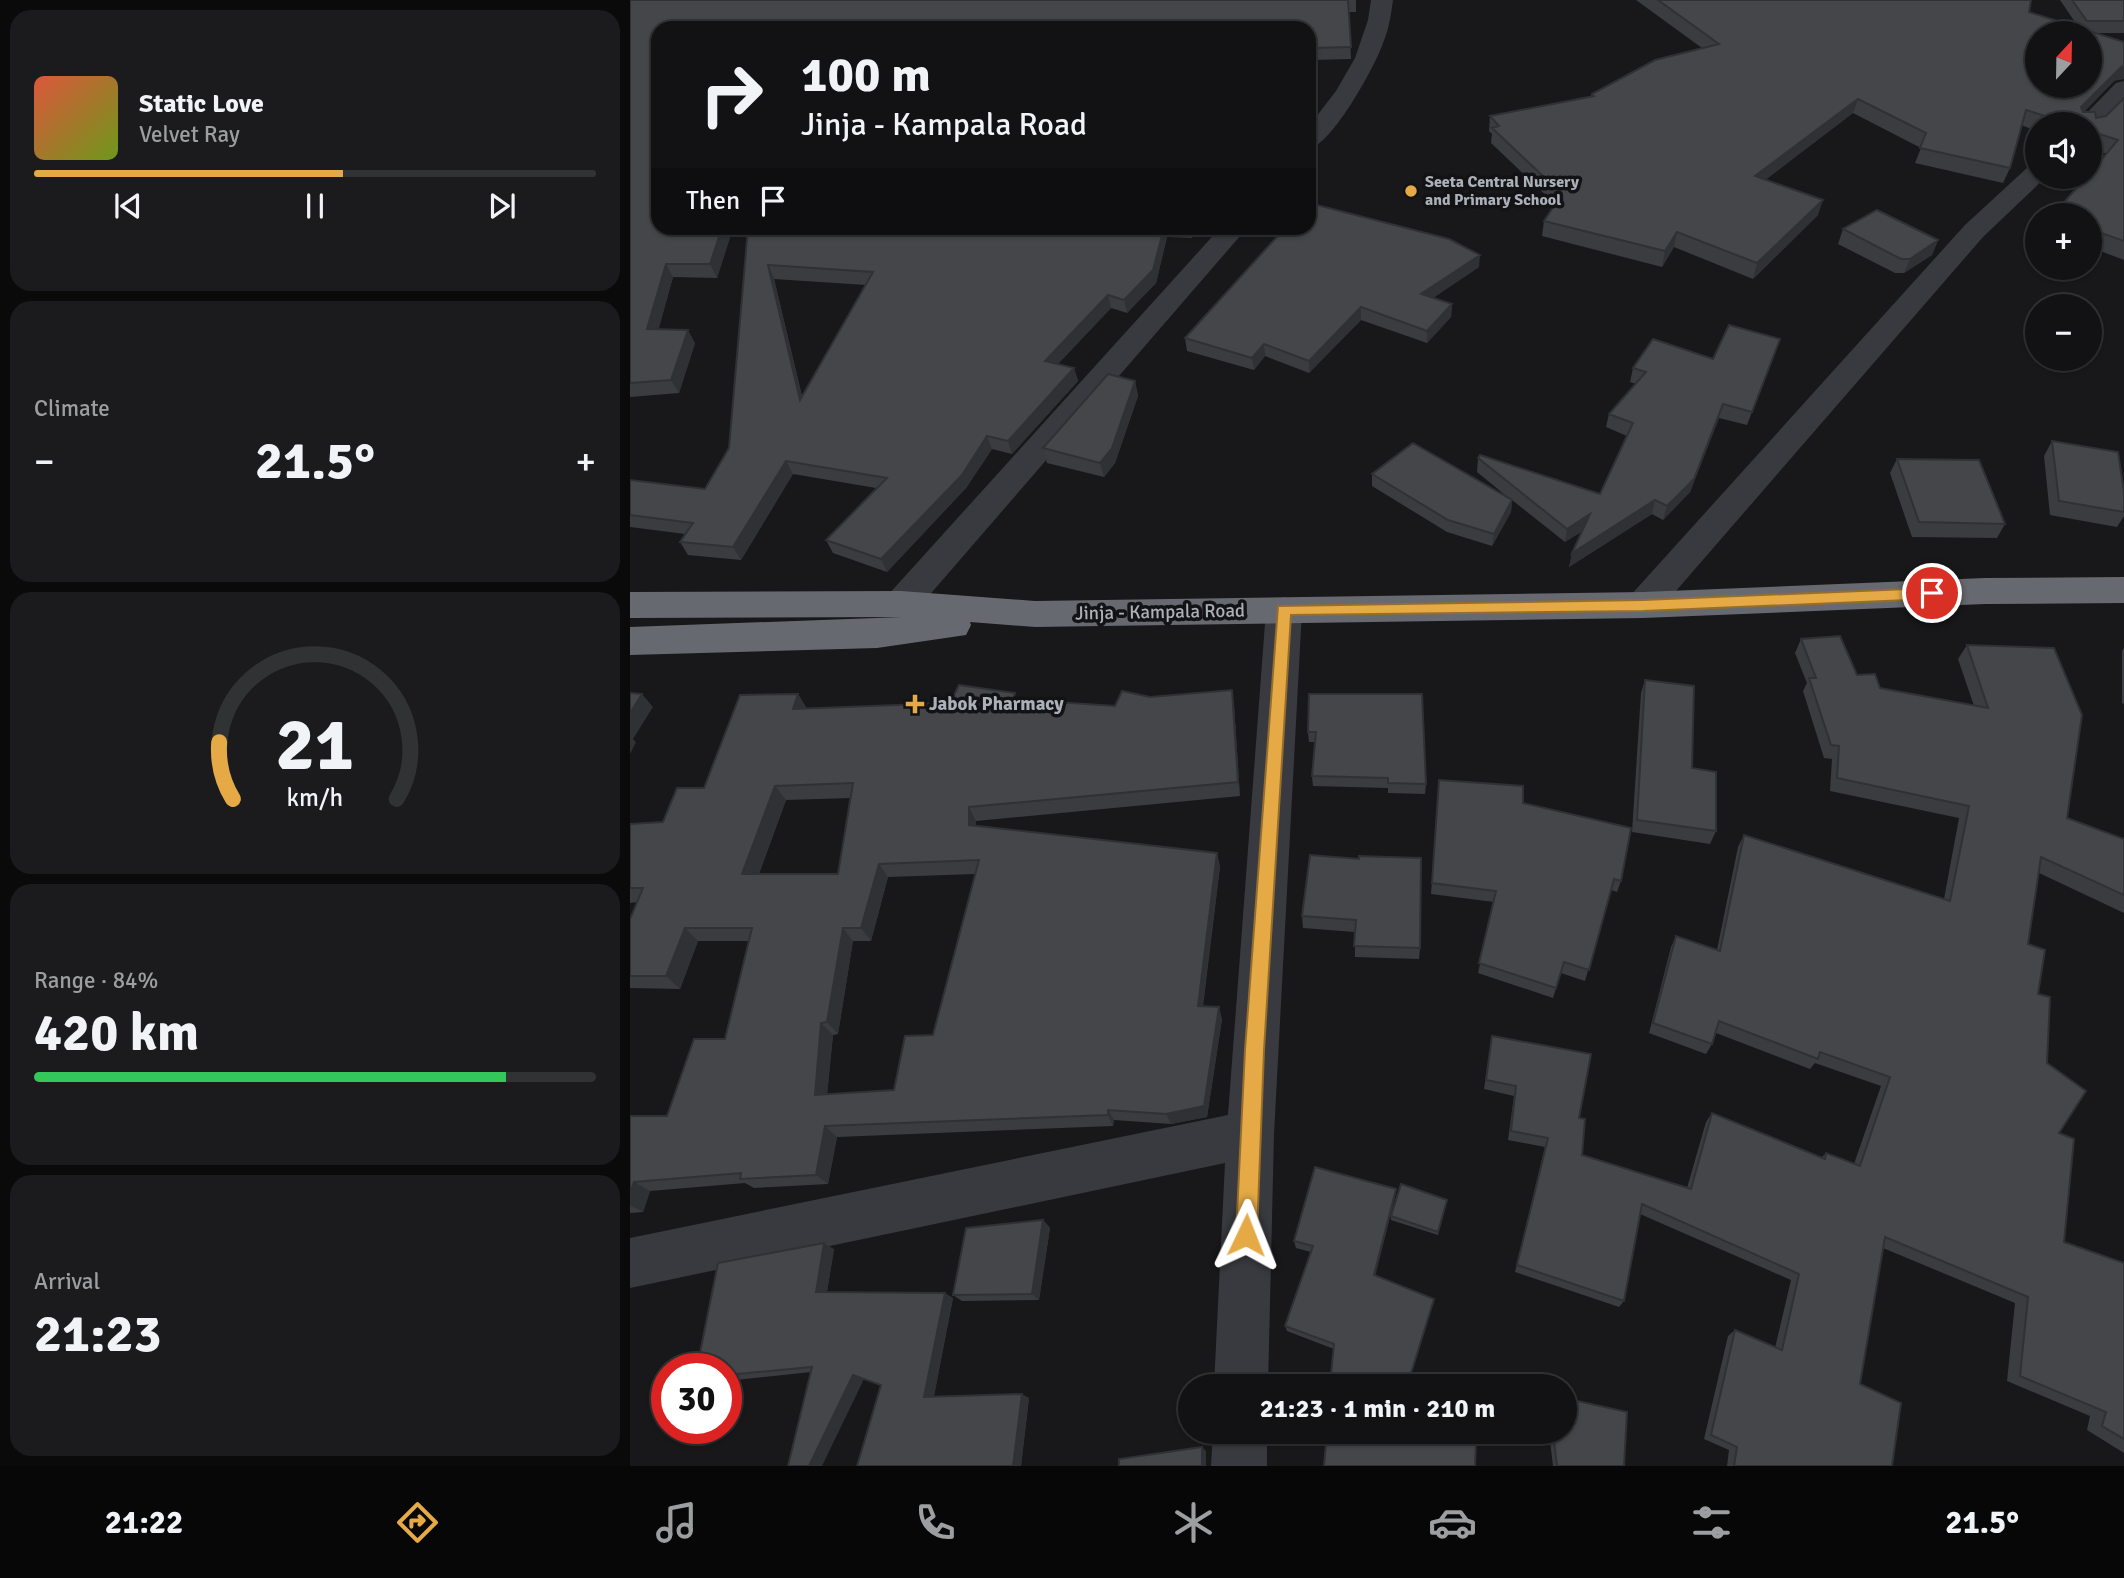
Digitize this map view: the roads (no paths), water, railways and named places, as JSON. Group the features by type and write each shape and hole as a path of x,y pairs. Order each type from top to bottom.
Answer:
{"highway":[{"name":"Jinja - Kampala Road","path":"630,605 901,604 1035,614 1643,606 1985,591 2124,590"},
{"name":"Jinja - Kampala Road","path":"630,641 877,634 1035,614"}],"street":[{"path":"1316,133 1343,99 1372,49 1382,0"},
{"path":"2100,112 2124,88"},
{"path":"1643,606 1974,231 2025,183"},
{"path":"901,604 1228,235"},
{"path":"1241,1374 1250,1134 1284,610"},
{"path":"630,1263 1250,1134"},
{"path":"1239,1466 1240,1444"}],"place":[{"name":"Seeta Central Nursery and Primary School","path":"1411,191"},
{"name":"Jabok Pharmacy","path":"915,704"}]}
